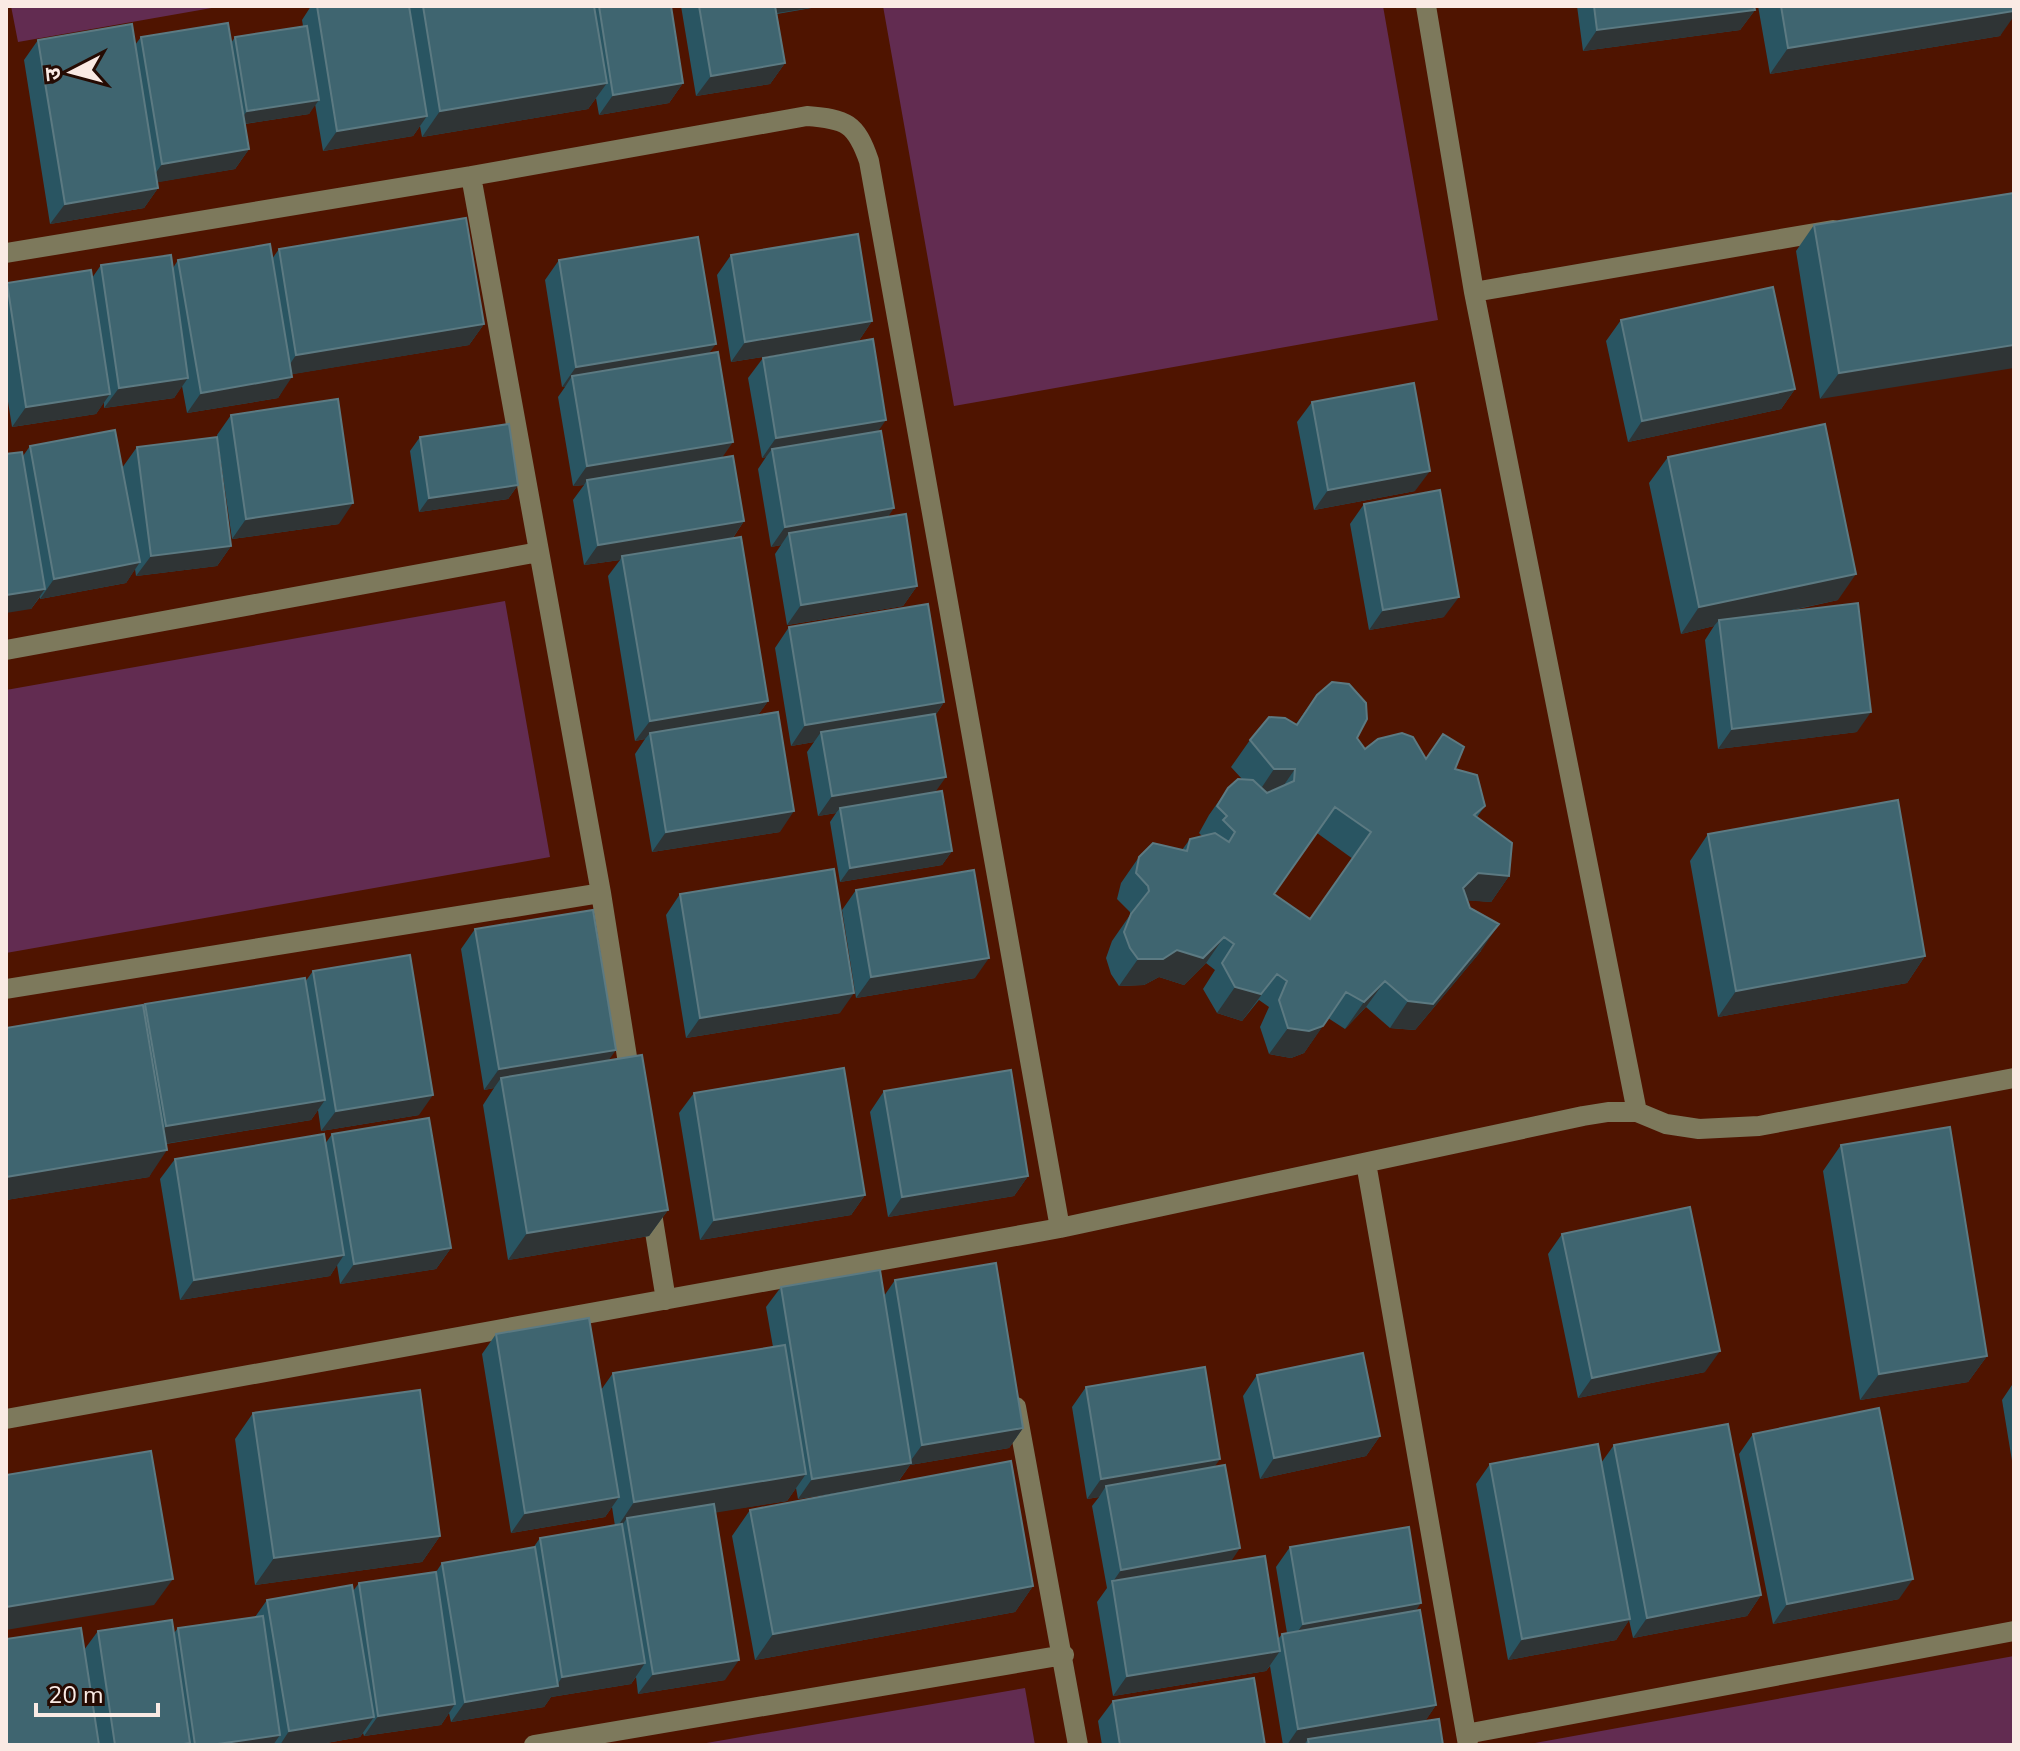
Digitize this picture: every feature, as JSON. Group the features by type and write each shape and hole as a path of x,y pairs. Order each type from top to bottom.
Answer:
{"street":[{"path":"1426,6 1474,292 1637,1112"},
{"path":"6,253 471,176 807,116 839,119 861,138 869,161 1060,1228"},
{"path":"471,176 601,893 634,1097"},
{"path":"1474,292 1860,225"},
{"path":"6,650 539,552"},
{"path":"6,989 601,893"},
{"path":"6,1419 666,1300 986,1248 1060,1228 1583,1116 1637,1112 1666,1124 1699,1129 1759,1126 2014,1078"},
{"path":"1366,1163 1467,1739 2014,1631"},
{"path":"646,1175 666,1300"},
{"path":"1014,1394 1078,1745"},
{"path":"534,1745 1064,1655"}],"shaded area":[{"path":"11,6 223,6 18,42"},
{"path":"883,6 1383,6 1438,320 954,406"},
{"path":"505,601 550,857 6,953 6,690"},
{"path":"2014,1656 2014,1745 1524,1745"},
{"path":"1025,1688 1035,1745 695,1745"}],"building":[{"path":"317,6 409,6 427,116 337,131"},
{"path":"423,6 594,6 607,83 440,111"},
{"path":"599,6 671,6 683,83 613,95"},
{"path":"699,6 775,6 785,63 711,76"},
{"path":"1594,6 1754,6 1755,10 1597,30"},
{"path":"1781,6 2014,6 2014,11 1788,48"},
{"path":"228,23 249,149 162,164 141,37"},
{"path":"132,24 158,188 65,204 38,40"},
{"path":"307,26 319,100 247,111 235,37"},
{"path":"2014,193 2014,345 1839,373 1814,225"},
{"path":"466,218 484,324 296,355 279,249"},
{"path":"858,234 872,321 745,342 731,255"},
{"path":"698,237 716,344 576,367 559,260"},
{"path":"270,244 292,377 201,393 178,260"},
{"path":"171,255 188,378 119,388 101,265"},
{"path":"91,270 110,394 26,407 7,283"},
{"path":"1773,287 1795,389 1642,421 1621,320"},
{"path":"873,339 886,420 776,438 763,358"},
{"path":"718,352 733,442 587,466 572,376"},
{"path":"1414,383 1430,471 1328,490 1312,402"},
{"path":"338,399 353,503 246,519 231,415"},
{"path":"509,424 518,485 429,498 420,437"},
{"path":"1825,424 1856,574 1699,607 1668,457"},
{"path":"115,430 140,562 54,579 30,446"},
{"path":"881,431 894,508 785,527 772,449"},
{"path":"217,437 231,546 151,556 137,447"},
{"path":"22,452 45,589 6,595 6,454"},
{"path":"733,456 744,521 598,545 587,480"},
{"path":"1440,490 1459,597 1383,610 1364,504"},
{"path":"906,514 917,586 801,605 789,533"},
{"path":"741,537 768,701 650,721 622,556"},
{"path":"1858,603 1871,712 1732,729 1719,620"},
{"path":"928,604 944,702 805,725 789,627"},
{"path":"1332,682 1349,684 1366,703 1367,719 1357,738 1365,749 1378,739 1402,733 1413,737 1426,759 1443,734 1464,747 1455,769 1477,775 1485,806 1474,815 1512,843 1509,876 1478,873 1463,888 1470,908 1499,924 1433,1004 1408,1001 1385,981 1364,1002 1346,992 1323,1026 1309,1031 1288,1028 1279,1000 1287,981 1277,974 1261,994 1235,987 1222,963 1234,944 1224,937 1203,958 1177,950 1163,959 1138,959 1124,932 1131,914 1149,891 1136,873 1139,857 1153,843 1187,851 1190,839 1215,833 1229,842 1235,832 1223,820 1227,816 1217,806 1228,788 1238,779 1253,780 1267,793 1294,781 1295,769 1274,769 1250,740 1269,717 1285,718 1297,725 1317,695","holes":["1335,807 1371,832 1310,919 1274,894"]},
{"path":"778,712 794,811 666,832 650,733"},
{"path":"935,714 946,777 832,796 821,732"},
{"path":"942,791 952,851 850,868 840,808"},
{"path":"1898,800 1925,956 1736,991 1708,834"},
{"path":"834,869 854,993 700,1018 680,894"},
{"path":"974,870 989,958 871,977 856,890"},
{"path":"593,910 616,1050 499,1069 475,929"},
{"path":"410,955 433,1095 336,1111 313,971"},
{"path":"305,978 325,1100 166,1126 145,1004"},
{"path":"143,1005 167,1150 6,1177 6,1028"},
{"path":"642,1055 668,1210 527,1233 501,1078"},
{"path":"844,1068 865,1195 714,1220 694,1093"},
{"path":"1011,1070 1028,1176 902,1197 884,1091"},
{"path":"429,1118 451,1248 354,1264 332,1134"},
{"path":"1950,1127 1987,1356 1879,1374 1841,1145"},
{"path":"324,1134 344,1255 194,1280 175,1159"},
{"path":"1690,1207 1720,1351 1592,1378 1562,1234"},
{"path":"996,1263 1023,1428 922,1445 895,1280"},
{"path":"880,1270 911,1463 812,1479 781,1287"},
{"path":"589,1318 619,1497 525,1513 496,1334"},
{"path":"785,1345 806,1474 634,1502 613,1373"},
{"path":"1363,1353 1380,1436 1274,1458 1257,1375"},
{"path":"1205,1367 1220,1459 1101,1479 1086,1387"},
{"path":"420,1390 440,1536 274,1558 253,1413"},
{"path":"1879,1408 1913,1579 1787,1604 1753,1434"},
{"path":"1728,1424 1761,1595 1647,1618 1614,1445"},
{"path":"1598,1444 1630,1619 1522,1639 1490,1464"},
{"path":"151,1451 173,1579 6,1607 6,1475"},
{"path":"1011,1461 1033,1586 773,1634 750,1510"},
{"path":"1225,1465 1240,1548 1121,1570 1106,1486"},
{"path":"714,1504 739,1660 653,1674 627,1518"},
{"path":"622,1524 645,1663 562,1677 540,1538"},
{"path":"1409,1527 1421,1603 1303,1624 1290,1547"},
{"path":"535,1547 558,1686 465,1702 442,1563"},
{"path":"1265,1556 1280,1651 1127,1676 1112,1581"},
{"path":"436,1572 455,1704 378,1716 359,1583"},
{"path":"352,1585 374,1717 289,1731 267,1600"},
{"path":"1420,1610 1436,1705 1298,1729 1282,1634"},
{"path":"263,1616 280,1735 195,1745 178,1628"},
{"path":"172,1620 190,1743 115,1745 98,1631"},
{"path":"81,1628 99,1745 6,1745 6,1639"},
{"path":"1254,1678 1265,1745 1120,1745 1113,1701"},
{"path":"1439,1719 1443,1745 1309,1745 1308,1739"}]}
